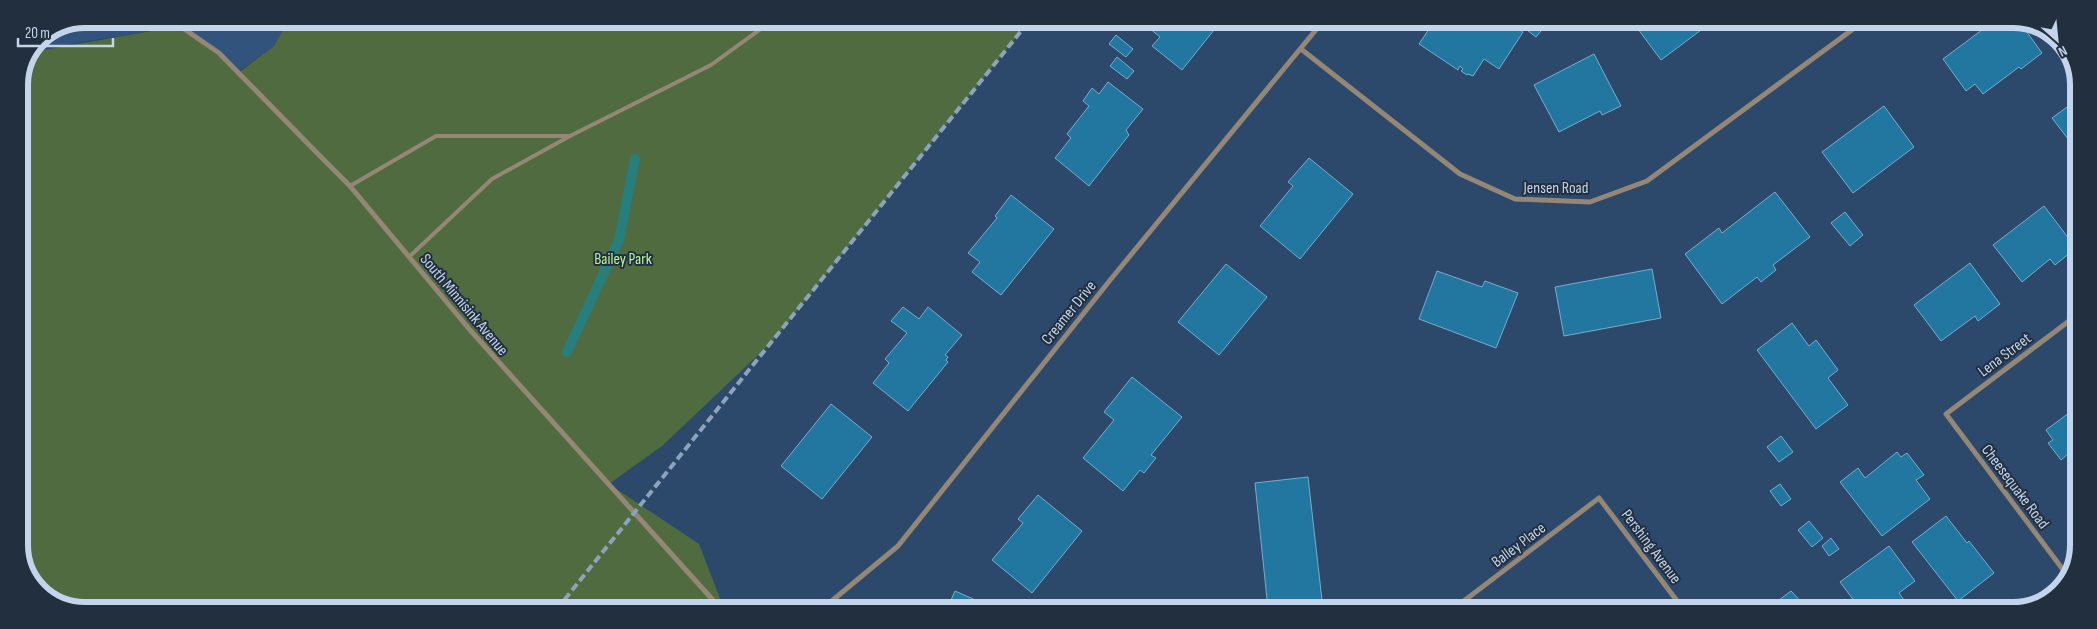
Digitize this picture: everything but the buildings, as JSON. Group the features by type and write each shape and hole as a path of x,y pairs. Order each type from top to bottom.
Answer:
{"street":[{"name":"South Minnisink Avenue","path":"183,28 219,53 350,186 476,338 714,602"},
{"name":"Creamer Drive","path":"830,602 898,546 1111,279 1318,28"},
{"name":"Jensen Road","path":"1301,49 1460,174 1515,199 1590,202 1647,181 1855,28"},
{"name":"Lena Street","path":"1946,414 2070,321"},
{"name":"Cheesequake Road","path":"1946,414 2063,570"},
{"name":"Balley Place","path":"1462,602 1599,498"},
{"name":"Pershing Avenue","path":"1599,498 1678,602"}],"lane":[{"path":"409,257 492,179 570,136 711,65 762,28"},
{"path":"350,186 436,136 570,136"}],"shaded area":[{"path":"168,28 40,49 53,37 74,29"},
{"path":"183,28 284,28 274,46 238,72"}],"green space":[{"name":"Bailey Park","path":"169,28 183,28 219,53 238,73 274,46 284,28 1024,28 773,341 662,446 609,484 699,544 721,602 85,602 70,600 53,592 39,579 32,566 28,548 28,85 32,63 39,51"}],"waterway":[{"path":"567,352 619,240 635,159"}],"railway":[{"path":"563,602 1024,28"}]}
